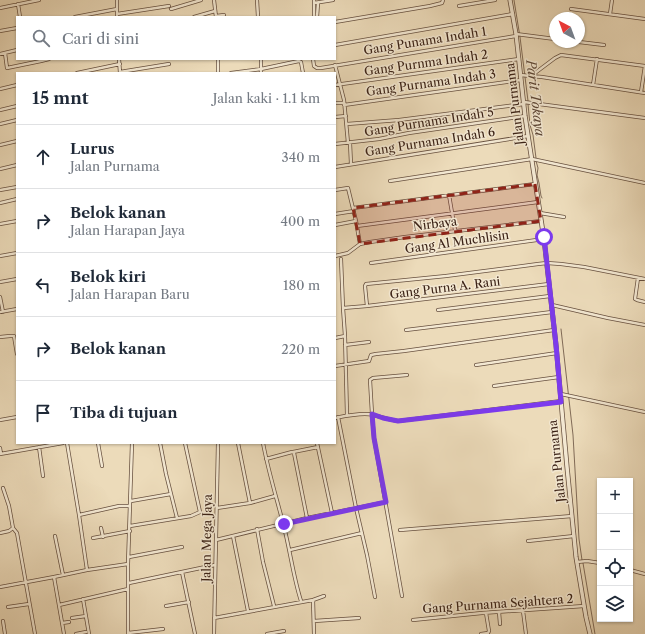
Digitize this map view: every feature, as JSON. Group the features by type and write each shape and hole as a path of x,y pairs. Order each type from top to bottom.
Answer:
{"street":[{"path":"0,8 40,0"},
{"path":"117,0 117,16 170,8 201,0"},
{"path":"214,0 216,16"},
{"path":"257,0 258,16"},
{"path":"315,2 333,0"},
{"path":"336,22 430,6 442,3 443,0"},
{"path":"459,6 495,0"},
{"name":"Jalan Purnama","path":"510,0 518,35 519,59 522,75 521,80 526,103 525,116 528,136 535,160 535,184 552,305 577,562 590,634"},
{"path":"610,14 612,0"},
{"path":"314,16 315,2"},
{"path":"315,2 317,16"},
{"path":"18,4 20,16"},
{"path":"80,16 117,9"},
{"path":"571,9 645,19"},
{"path":"198,16 215,11"},
{"path":"336,45 513,14"},
{"path":"220,16 224,15"},
{"path":"0,31 16,28"},
{"name":"Gang Punama Indah 1","path":"313,60 314,65 317,68 518,35 549,38"},
{"path":"585,43 604,45"},
{"path":"0,54 16,50"},
{"path":"5,53 8,68 40,60"},
{"path":"529,76 561,55 597,59 645,66 641,92"},
{"name":"Gang Purnma Indah 2","path":"336,85 519,59"},
{"path":"593,85 597,59"},
{"path":"120,60 120,72 170,64"},
{"path":"218,60 218,72"},
{"path":"261,60 262,72"},
{"path":"238,72 298,61 301,62 303,72"},
{"path":"82,72 120,64"},
{"path":"335,65 346,116 351,164"},
{"path":"522,75 645,93"},
{"name":"Gang Purnama Indah 3","path":"336,103 344,104 521,80"},
{"path":"0,89 16,86"},
{"path":"347,124 399,120 526,103 645,118"},
{"path":"0,110 16,106"},
{"path":"336,117 346,116"},
{"name":"Gang Purnama Indah 5","path":"336,144 525,116"},
{"path":"0,124 16,120"},
{"name":"Gang Purnama Indah 6","path":"336,167 528,136"},
{"path":"0,145 16,141"},
{"path":"390,180 535,160 645,182"},
{"path":"0,169 16,165"},
{"path":"336,214 353,209 535,184"},
{"path":"0,190 16,187"},
{"path":"336,190 348,188 360,244"},
{"path":"449,195 455,230"},
{"path":"0,203 16,199"},
{"path":"357,226 538,202"},
{"path":"540,213 564,217"},
{"path":"0,224 16,221"},
{"path":"336,225 356,221"},
{"name":"Nirbaya","path":"336,256 341,257 360,244 391,238 541,221"},
{"name":"Gang Al Muchlisin","path":"371,262 544,240"},
{"path":"0,256 16,253"},
{"path":"341,257 347,415"},
{"path":"367,306 366,284 446,276 547,263 604,270 645,279"},
{"path":"638,278 635,297 636,300 645,302"},
{"path":"0,282 16,279"},
{"name":"Gang Purna A. Rani","path":"343,308 549,284"},
{"path":"438,310 550,296"},
{"path":"0,297 2,312 16,310"},
{"path":"552,305 645,325"},
{"path":"406,330 552,312"},
{"path":"336,366 369,361 372,354 404,351 554,330"},
{"path":"0,337 14,336 16,348"},
{"path":"336,338 345,336"},
{"path":"345,345 369,342"},
{"path":"476,366 557,353"},
{"path":"402,596 374,438 371,379 407,375"},
{"path":"494,386 559,377"},
{"path":"561,394 645,412"},
{"path":"375,597 337,417 372,414 398,421 561,402"},
{"path":"0,420 16,417"},
{"path":"0,448 1,454 57,444"},
{"path":"67,444 87,570"},
{"path":"98,444 102,466"},
{"path":"132,444 128,564 128,633 163,629"},
{"path":"160,444 177,518"},
{"path":"130,526 177,518 200,512 185,444"},
{"name":"Jalan Mega Jaya","path":"214,634 218,444"},
{"path":"238,444 250,503"},
{"path":"263,444 275,496 284,524 301,601"},
{"path":"317,444 332,513"},
{"path":"39,447 43,476"},
{"path":"266,459 286,453 318,447"},
{"path":"293,452 307,518"},
{"path":"3,488 9,506 13,528 16,533 35,634"},
{"path":"130,501 171,494"},
{"path":"217,508 250,503 275,496"},
{"path":"216,540 307,518 386,502"},
{"path":"79,515 119,506 130,506"},
{"path":"400,530 572,516"},
{"path":"0,533 9,531 13,528"},
{"path":"101,528 103,537"},
{"path":"258,529 265,569 274,606"},
{"path":"93,538 130,531"},
{"path":"290,550 362,533"},
{"path":"55,536 63,575"},
{"path":"233,536 248,611"},
{"path":"528,541 574,536"},
{"path":"129,558 182,547"},
{"path":"577,562 587,561 597,563"},
{"path":"0,587 54,578 87,570 128,564"},
{"path":"129,583 215,565"},
{"path":"633,571 645,574"},
{"path":"182,572 195,634"},
{"path":"54,578 64,634"},
{"path":"59,605 128,589"},
{"path":"214,618 312,600 324,596"},
{"path":"83,599 89,634"},
{"path":"312,600 314,634"},
{"path":"166,606 189,602"},
{"path":"8,607 29,604"},
{"name":"Gang Purnama Sejahtera 2","path":"413,620 584,606"},
{"path":"523,611 526,634"},
{"path":"499,612 500,624"},
{"path":"481,634 488,633 489,631 486,613"},
{"path":"72,618 86,616"},
{"path":"314,621 359,618"},
{"path":"3,621 5,634"},
{"path":"62,623 69,622"},
{"path":"267,634 284,631"},
{"path":"76,634 86,632"}],"highlighted area":[{"path":"535,184 541,221 360,244 353,208"}],"waterway":[{"name":"Parit Tokaya","path":"514,0 528,101"},
{"name":"Parit Tokaya","path":"528,104 536,158"},
{"name":"Parit Tokaya","path":"536,161 538,168 537,175 542,198"},
{"path":"561,329 573,435 579,539 582,560"},
{"path":"583,563 595,634"}],"route":[{"path":"284,524 386,502 374,438 372,414 398,421 561,402 544,237"}]}
